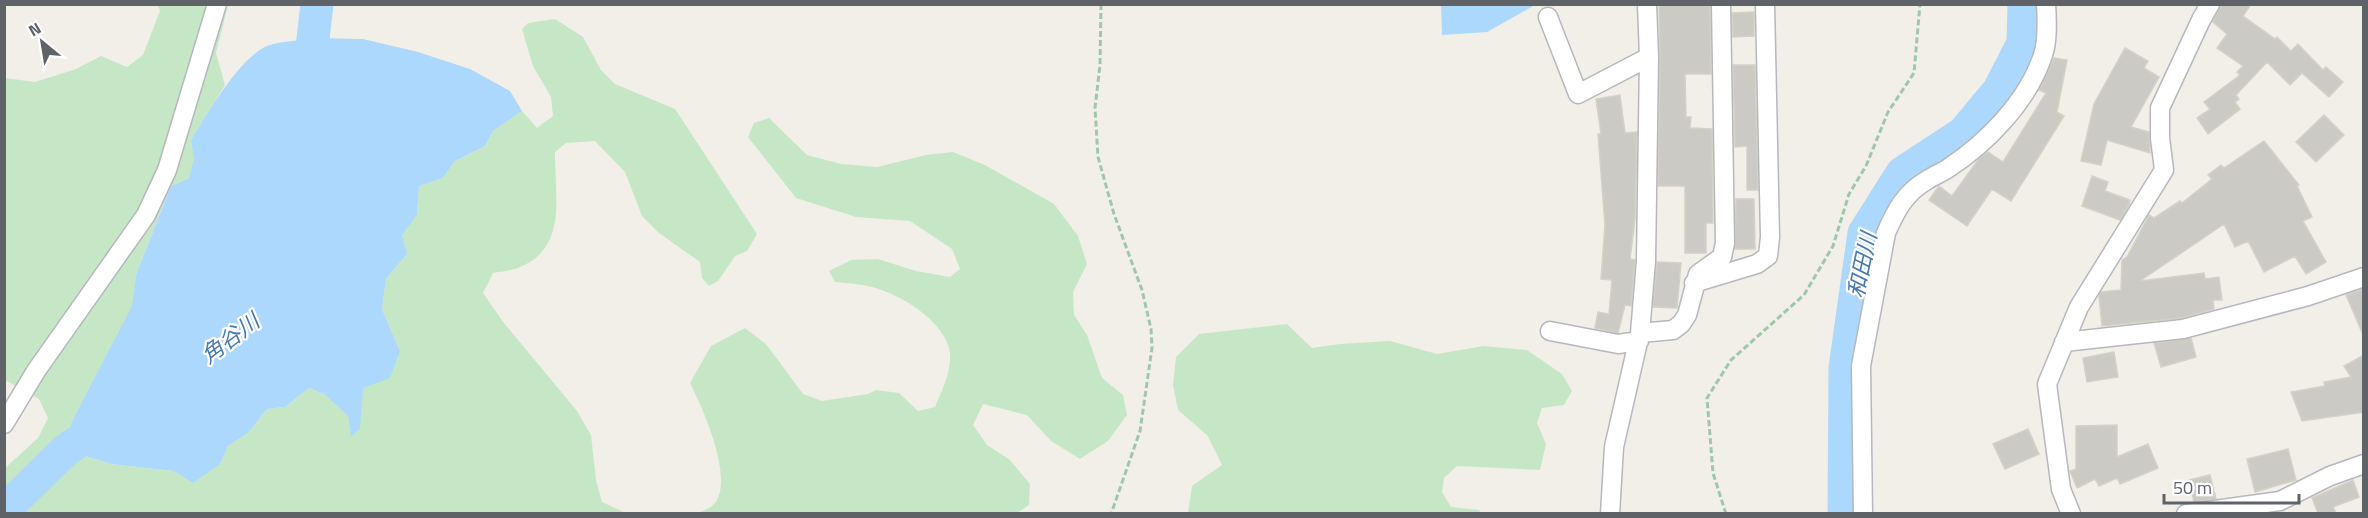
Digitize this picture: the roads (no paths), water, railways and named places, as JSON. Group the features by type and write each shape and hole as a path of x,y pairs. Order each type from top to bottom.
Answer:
{"street":[{"path":"4,424 36,371 146,215 167,170 217,4"},
{"path":"1610,513 1614,447 1640,337 1646,261 1647,4"},
{"path":"1550,331 1618,344 1673,330 1687,315 1698,274 1722,256 1725,243 1721,4"},
{"path":"1694,283 1757,264 1768,256 1770,237 1765,4"},
{"path":"1863,513 1861,366 1886,233 1907,194 1947,169 1995,131 2010,113 2044,54 2048,20 2046,4"},
{"path":"2071,513 2061,489 2047,384 2079,307 2164,170 2160,138 2160,108 2210,4"},
{"path":"1548,17 1578,94 1648,57"},
{"path":"2064,342 2183,329 2308,296 2364,277"},
{"path":"2186,513 2280,501 2330,476 2364,464"}],"water":[{"path":"1441,4 1535,5 1487,32 1442,35"},
{"path":"314,38 363,39 418,52 470,69 510,91 522,111 493,131 485,146 455,161 443,178 419,186 417,215 402,235 407,254 386,279 382,309 400,351 390,378 363,388 360,429 351,436 348,416 324,394 309,388 285,407 267,409 248,433 228,446 220,464 193,483 174,471 111,464 66,450 71,423 132,306 136,275 171,186 189,178 194,159 191,140 235,74 256,52 272,44"}],"waterway":[{"name":"角谷川","path":"308,83 317,4"},
{"name":"和田川","path":"1844,514 1845,368 1864,233 1902,173 1963,133 1999,90 2023,43 2024,4"},
{"name":"角谷川","path":"4,510 66,450 103,425"}]}
